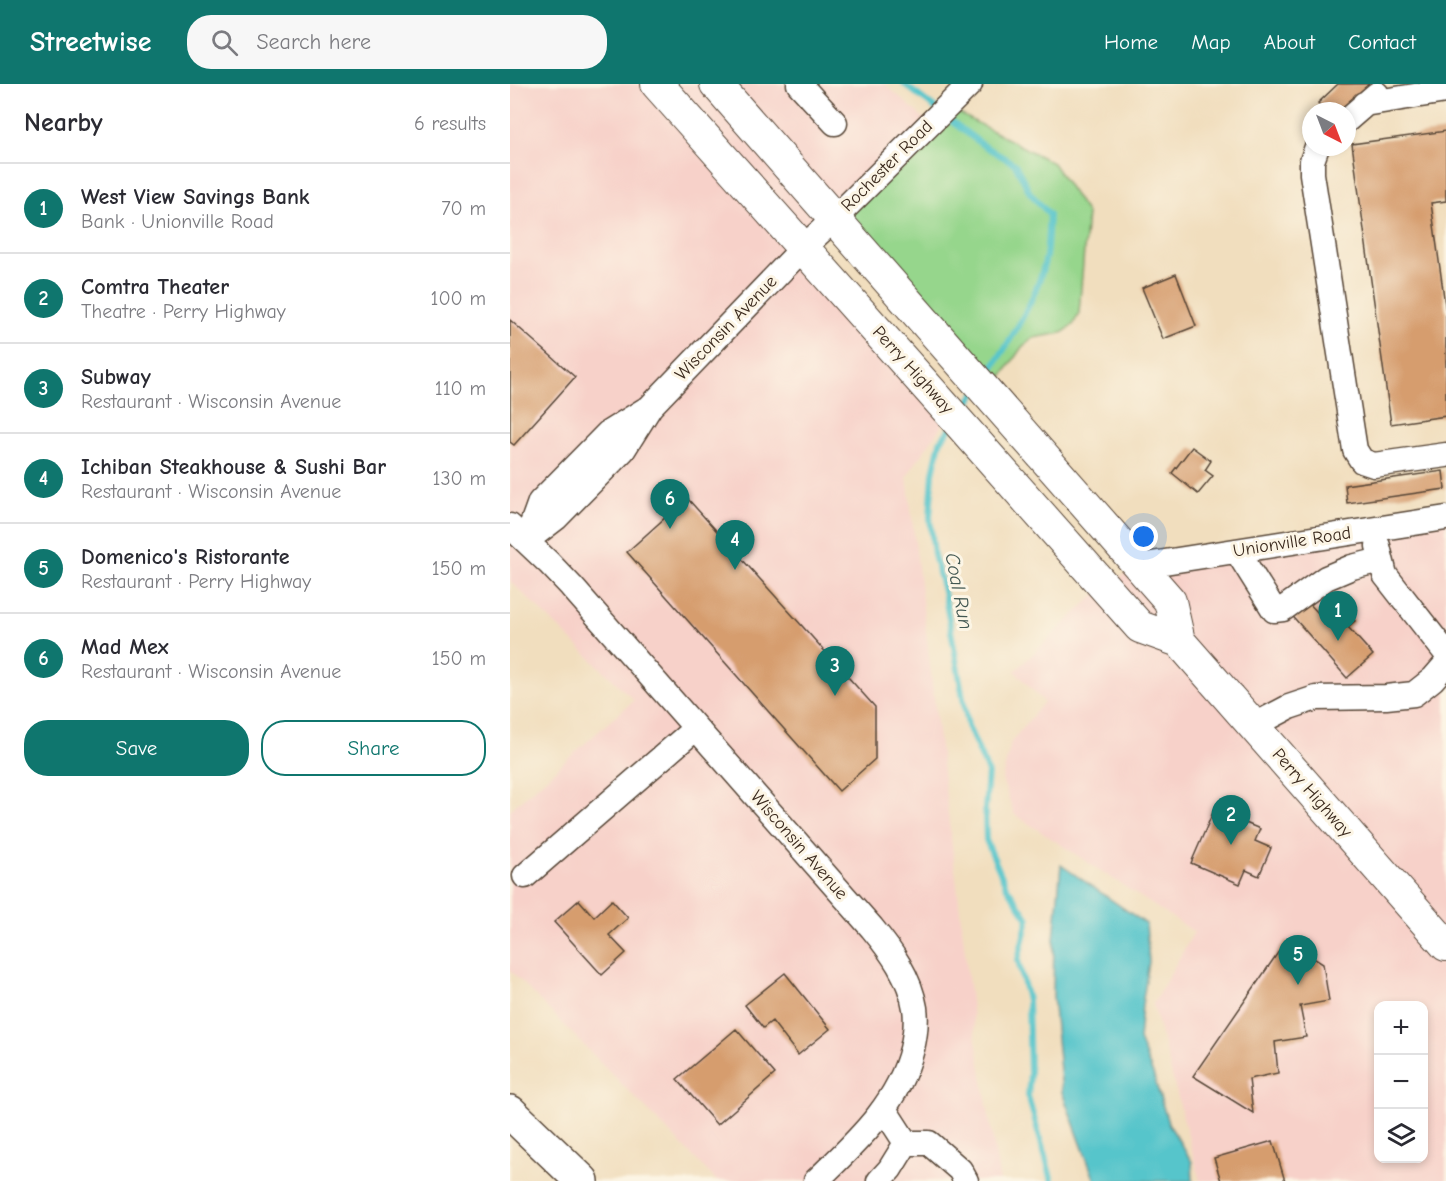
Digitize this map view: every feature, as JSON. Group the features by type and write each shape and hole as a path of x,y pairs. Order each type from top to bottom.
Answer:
{"highway":[{"path":"510,1112 582,1181"}],"main road":[{"name":"Perry Highway","path":"657,84 1140,627 1179,641"},
{"name":"Perry Highway","path":"716,84 1170,601 1179,641 1446,945"}],"street":[{"path":"800,84 835,123"},
{"name":"Rochester Road","path":"803,248 970,84"},
{"path":"1356,112 1388,84"},
{"path":"1356,112 1446,91"},
{"path":"1314,156 1312,174 1355,450 1362,461 1374,465 1446,455"},
{"name":"Wisconsin Avenue","path":"803,248 650,407 608,433 540,502 518,533 571,586 872,928 890,950 903,972 915,1007 916,1023 915,1037 904,1074 884,1109 858,1140 816,1181"},
{"name":"Unionville Road","path":"1139,566 1446,518"},
{"path":"1374,529 1385,575 1446,653"},
{"path":"1237,551 1274,609 1283,609 1326,578 1352,567 1381,560"},
{"path":"1253,726 1289,707 1316,698 1386,697 1414,694 1433,679 1446,664"},
{"path":"525,876 696,728"},
{"path":"884,1109 906,1143"},
{"path":"879,1181 890,1170 906,1143"},
{"path":"906,1143 929,1143 960,1170 966,1181"}],"shaded area":[{"path":"510,84 885,84 930,124 803,248 951,412 907,476 975,1034 1000,1181 717,1181 510,970 510,810 634,700 510,581"},
{"path":"1446,518 1446,1181 1200,1181 1153,1004 1194,932 1014,814 1002,779 1011,742 1044,702 1015,671 1104,586 1139,566"}],"green space":[{"path":"947,107 1053,163 1087,213 1079,313 1073,325 1062,333 1033,338 1022,347 989,395 834,219"}],"water":[{"path":"1061,865 1146,924 1149,962 1139,1040 1153,1074 1168,1123 1192,1162 1193,1181 1095,1181 1062,1092 1053,996 1054,939"}],"building":[{"path":"1338,84 1372,84 1353,102 1319,102"},
{"path":"1446,131 1446,201 1431,203 1446,312 1446,416 1391,424 1354,156 1356,156 1356,143"},
{"path":"1176,274 1196,326 1163,339 1142,288"},
{"path":"510,320 575,377 514,445 510,442"},
{"path":"1192,447 1211,461 1205,470 1213,476 1198,494 1172,473"},
{"path":"1443,471 1445,489 1347,503 1345,485"},
{"path":"687,498 875,707 875,759 839,791 627,552"},
{"path":"1303,597 1319,614 1329,604 1336,612 1342,607 1355,621 1348,627 1373,655 1347,678 1288,611"},
{"path":"1214,810 1260,829 1255,841 1271,848 1259,876 1246,870 1240,884 1191,863"},
{"path":"579,900 594,917 612,900 628,918 609,935 626,953 602,975 554,922"},
{"path":"1286,941 1323,964 1329,1001 1300,1006 1306,1037 1275,1042 1278,1073 1249,1079 1253,1113 1193,1076"},
{"path":"785,973 830,1029 798,1055 772,1021 763,1028 745,1005"},
{"path":"736,1029 775,1074 717,1125 677,1079"},
{"path":"1273,1141 1285,1181 1221,1181 1214,1158"}],"waterway":[{"name":"Coal Run","path":"904,84 936,109"},
{"name":"Coal Run","path":"946,117 984,146 1015,164 1030,193 1049,214 1046,256 1037,287 1013,335 986,377"},
{"name":"Coal Run","path":"962,412 975,393"},
{"name":"Coal Run","path":"951,427 940,442 933,473 930,517 934,555 944,591 968,726 988,772 985,809 986,840 1006,886 1028,919 1018,960 1028,1000 1030,1074 1028,1096 1052,1181"}],"place":[{"name":"Mad Mex","path":"670,529"},
{"name":"Ichiban Steakhouse & Sushi Bar","path":"735,570"},
{"name":"West View Savings Bank","path":"1338,641"},
{"name":"Subway","path":"835,696"},
{"name":"Comtra Theater","path":"1231,845"},
{"name":"Domenico's Ristorante","path":"1298,985"}]}
